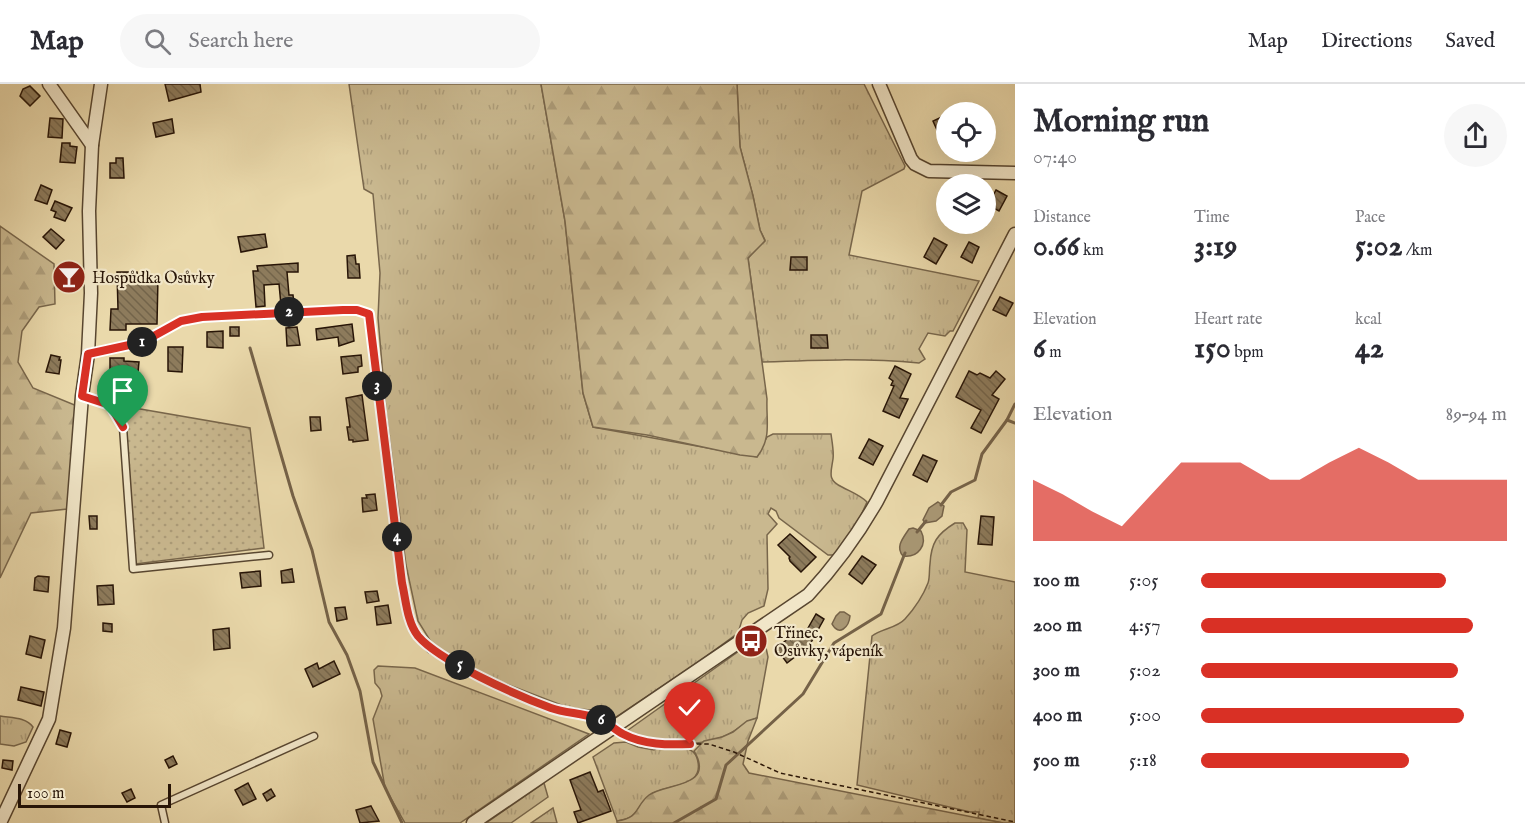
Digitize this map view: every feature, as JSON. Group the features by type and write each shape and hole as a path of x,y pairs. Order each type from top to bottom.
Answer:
{"street":[{"path":"49,84 92,145"},
{"path":"0,823 49,719 64,628 82,396 88,354 91,293 89,211 92,145 102,84"},
{"path":"879,84 910,159 922,169 1015,173"},
{"path":"473,823 808,595 860,532 1015,234"}],"lane":[{"path":"88,354 143,342 181,321 202,317 343,310 357,310 369,314 402,583 409,616 416,634 430,649 475,674 551,708 597,718 614,728"},
{"path":"82,396 110,405 123,427 133,569 269,555"},
{"path":"165,823 161,805 314,736"}],"path":[{"path":"614,728 628,737 649,743 709,744 742,755 780,773 1015,822"}],"green space":[{"path":"349,84 541,84 565,221 583,393 593,427 757,457 767,437 773,434 831,434 832,479 867,502 858,522 835,555 828,555 779,518 776,511 771,508 768,514 777,524 767,535 768,589 764,606 748,613 742,620 738,633 613,719 601,711 569,708 501,682 454,659 431,642 418,621 406,565 386,411 378,318 380,273 373,194 364,189"},
{"path":"541,84 737,84 740,147 760,230 765,241 748,258 767,399 765,443 757,457 647,435 593,427 583,393 565,221"},
{"path":"737,84 864,84 905,166 904,169 862,191 849,255 979,281 953,331 945,336 928,333 919,349 925,359 919,363 860,360 762,362 748,258 765,240 760,230 740,147"},
{"path":"0,226 54,264 55,304 39,307 22,331 18,362 33,388 77,406 67,509 31,513 0,578"},
{"path":"123,406 250,428 264,548 135,564"},
{"path":"955,523 963,523 967,530 965,572 1015,582 1015,823 978,818 979,812 970,812 857,785 872,636 902,622 915,607 929,581 931,557 936,540"},
{"path":"763,634 768,657 757,718 725,736 700,743 661,743 624,733"},
{"path":"378,666 415,668 589,734 460,823 405,823 385,788 373,719 382,696 375,683 374,670"},
{"path":"0,716 18,718 33,727 26,742 14,746 0,744"},
{"path":"757,718 748,741 743,764 749,773 1003,823 617,823 634,814 649,795 694,778 698,772 699,763 694,751 704,741 722,737 747,721"},
{"path":"626,742 654,750 659,746 686,748 695,753 698,768 696,776 690,781 656,792 645,800 634,815 617,821 593,757 614,743"},
{"path":"544,783 548,797 511,823 486,823"},
{"path":"553,808 557,823 531,823"}],"shaded area":[{"path":"938,502 944,506 942,516 936,521 925,523 923,520 929,508"},
{"path":"909,529 921,531 922,546 917,553 903,556 900,549 901,542"},
{"path":"840,612 850,616 846,627 838,630 832,624"}],"building":[{"path":"165,84 200,84 201,92 169,101"},
{"path":"30,86 40,96 30,106 20,96 23,89"},
{"path":"50,118 63,119 62,138 48,137"},
{"path":"172,119 174,133 156,137 153,123"},
{"path":"62,143 70,143 70,146 77,147 75,163 60,162"},
{"path":"116,158 123,158 124,178 110,178 110,163 116,163"},
{"path":"41,185 52,190 47,204 35,200"},
{"path":"996,190 1007,196 999,211 996,209"},
{"path":"55,201 72,208 65,221 54,217 56,212 51,210"},
{"path":"51,229 64,240 56,249 43,237"},
{"path":"265,234 267,247 241,252 238,237"},
{"path":"934,238 947,245 936,264 924,257"},
{"path":"969,242 979,247 972,263 961,257"},
{"path":"355,255 356,264 359,264 360,278 348,278 347,256"},
{"path":"791,257 807,257 807,270 790,270"},
{"path":"298,263 298,272 287,272 289,295 293,295 294,304 281,305 279,284 264,285 265,306 256,307 253,271 258,271 257,266"},
{"name":"Hospůdka Osůvky","path":"60,268 78,268 78,285 60,285"},
{"path":"117,272 137,272 138,278 158,278 157,324 126,324 126,330 110,330 111,309 118,309"},
{"path":"1000,297 1013,303 1006,316 993,310"},
{"path":"352,324 354,341 339,346 338,337 317,340 316,329"},
{"path":"230,327 239,327 239,336 230,336"},
{"path":"297,327 300,345 287,346 286,328"},
{"path":"223,331 223,348 207,347 207,332"},
{"path":"811,335 827,335 828,348 811,348"},
{"path":"168,347 183,347 182,372 168,371"},
{"path":"51,355 60,357 59,374 46,372"},
{"path":"361,355 362,366 358,367 358,372 343,374 341,357"},
{"path":"110,358 124,358 124,361 139,362 138,372 124,372 124,381 110,381"},
{"path":"895,366 911,374 900,398 908,399 899,418 883,411 894,386 891,385 893,381 889,378"},
{"path":"969,371 990,378 996,371 1005,379 992,395 999,399 981,433 971,428 981,410 956,397"},
{"path":"362,395 368,440 353,442 349,440 347,427 350,427 346,398"},
{"path":"310,417 320,417 321,430 311,431"},
{"path":"869,439 883,446 873,465 859,458"},
{"path":"923,455 937,461 927,482 913,475"},
{"path":"375,494 377,510 363,512 362,498"},
{"path":"89,516 97,516 97,529 90,529"},
{"path":"981,516 994,517 992,545 978,544"},
{"path":"790,534 816,557 801,572 778,545"},
{"path":"862,556 876,565 862,584 849,574"},
{"path":"292,569 294,582 282,583 281,571"},
{"path":"260,571 261,586 242,588 240,573"},
{"path":"49,577 48,592 34,590 35,578"},
{"path":"113,585 114,604 98,605 97,586"},
{"path":"377,591 379,601 367,603 365,592"},
{"path":"388,605 391,623 377,625 375,607"},
{"path":"345,607 347,619 337,621 335,608"},
{"path":"816,614 824,619 809,646 787,663 776,648 800,630 804,635"},
{"path":"103,623 112,624 112,632 103,631"},
{"path":"229,628 230,648 214,650 213,630"},
{"path":"30,636 45,640 41,658 26,654"},
{"path":"334,661 340,674 313,687 305,669 317,663 319,669"},
{"path":"21,687 44,692 41,706 18,700"},
{"path":"60,730 71,733 67,747 56,744"},
{"path":"173,756 177,764 169,768 165,760"},
{"path":"3,760 13,761 12,770 2,768"},
{"path":"590,772 598,792 603,790 611,811 578,823 574,812 581,810 570,780"},
{"path":"248,783 256,799 243,805 235,790"},
{"path":"131,789 135,798 127,802 122,793"},
{"path":"271,789 275,796 267,801 263,794"},
{"path":"371,806 379,821 360,823 356,810"}],"waterway":[{"path":"250,348 293,496 312,550 329,622 347,655 360,691 373,762 402,823"},
{"path":"941,505 951,492 975,480 982,454 1007,420 1015,404"},
{"path":"1007,420 1015,423"},
{"path":"917,532 926,521"},
{"path":"674,823 716,799 726,765 803,694 834,643 881,614 905,553"}],"place":[{"name":"Hospůdka Osůvky","path":"69,277"},
{"name":"Třinec, Osůvky, vápeník","path":"751,641"}],"route":[{"path":"123,427 110,405 82,396 88,354 143,342 181,321 202,317 343,310 357,310 369,314 402,583 409,616 416,634 430,649 475,674 551,708 597,718 620,733 643,741 655,744 690,744"}]}
